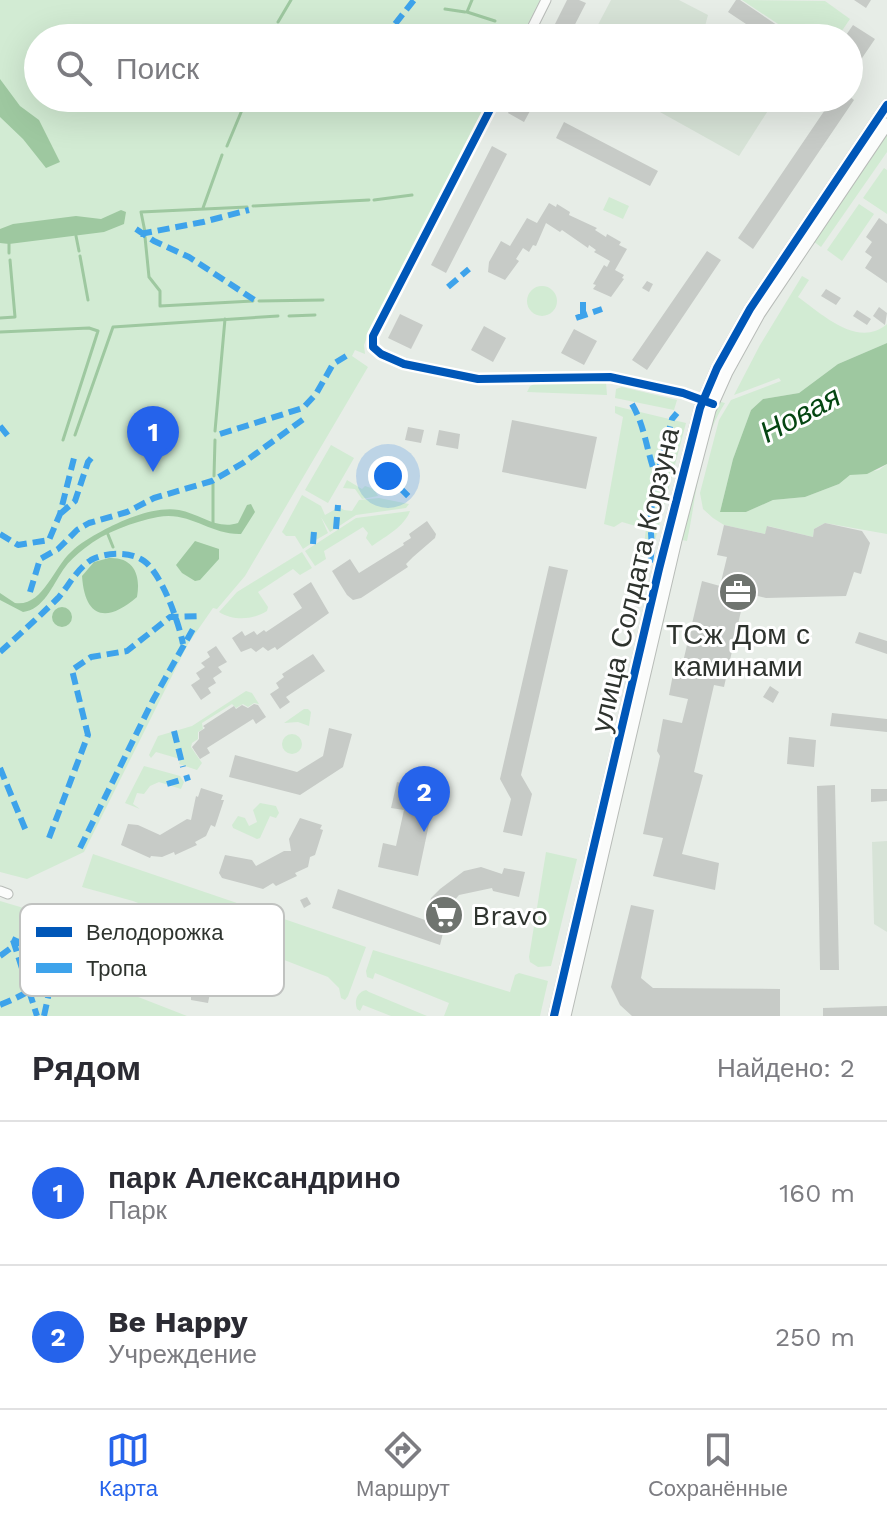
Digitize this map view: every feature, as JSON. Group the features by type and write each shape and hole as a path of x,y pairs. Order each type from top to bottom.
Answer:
{"street":[{"path":"534,24 546,0"},
{"name":"улица Солдата Корзуна","path":"565,1016 717,368 750,309 887,105"},
{"path":"489,112 373,336 373,347 404,364 478,379 610,377 683,393 708,402"},
{"name":"улица Солдата Корзуна","path":"554,1016 689,447 708,402 771,294 887,124"}],"shaded area":[{"path":"0,0 540,0 528,24 24,24 24,112 483,112 368,334 365,354 355,350 352,356 368,367 245,576 217,609 213,608 188,644 84,852 27,879 0,872"},
{"path":"611,0 679,0 708,15 706,24 598,24"},
{"path":"742,0 825,1 850,19 847,24 778,24"},
{"path":"660,112 767,112 739,156"},
{"path":"887,134 887,152 821,247 813,241"},
{"path":"884,168 887,170 887,214 863,198"},
{"path":"609,197 629,206 623,219 603,210"},
{"path":"859,204 874,214 842,261 827,250"},
{"path":"802,276 809,280 798,297 829,320 852,331 876,331 887,324 887,343 838,364 799,393 763,399 751,410 733,459 720,512 746,512 773,500 805,497 839,484 850,475 879,470 887,464 887,534 825,523 814,529 813,537 768,526 765,534 724,525 703,509 700,493 719,420 731,400 781,381 779,378 734,395"},
{"path":"542,286 548,287 556,295 556,307 548,315 542,316 536,315 528,307 527,301 528,295 536,287"},
{"path":"606,382 607,395 527,392 534,384"},
{"path":"622,387 677,400 674,410 615,398 616,389"},
{"path":"717,401 725,403 716,419 705,450"},
{"path":"615,406 686,423 653,548 644,544 646,529 622,522 614,527 604,524 623,417 615,413"},
{"path":"331,445 354,458 328,503 305,490"},
{"path":"703,457 687,541 682,540"},
{"path":"347,480 362,489 365,486 374,489 378,496 362,499 355,489 343,488"},
{"path":"302,495 321,506 325,515 339,507 352,511 359,500 379,498 409,504 406,508 356,515 330,532 321,517 328,533 314,541 314,532 312,543 303,549 295,536 286,536 282,532"},
{"path":"410,511 399,526 372,546 363,527 324,551 326,559 315,566 305,551 356,518"},
{"path":"302,552 312,568 300,575 293,569 258,592 268,607 267,611 243,618 219,612 237,592"},
{"path":"246,691 252,693 259,704 248,707 243,704 236,708 232,704 202,723 203,729 198,732 198,739 191,747 202,763 197,770 179,764 180,759 156,752 151,758 149,755 158,736 192,726"},
{"path":"304,709 311,712 309,726 298,722 284,723"},
{"path":"292,734 299,737 302,744 299,751 292,754 285,751 282,744 285,737"},
{"path":"144,766 180,776 184,782 181,789 159,782 150,786 144,794 137,793 133,804 140,809 125,803"},
{"path":"260,803 276,806 279,813 276,818 270,816 260,838 233,828 238,816 245,818 249,826 257,822 253,810"},
{"path":"887,841 887,932 874,924 872,842"},
{"path":"546,852 577,859 551,966 538,967 530,962 529,957"},
{"path":"93,854 240,904 141,904 82,887"},
{"path":"0,901 20,907 20,996 136,996 187,1016 0,1016"},
{"path":"284,919 366,947 345,1000 328,977 284,960"},
{"path":"373,950 510,992 515,975 519,973 548,981 540,1016 444,1016 449,1003 375,973 373,979 367,977"},
{"path":"366,990 427,1016 391,1016 363,1005 360,1011 356,1000"}],"water":[{"path":"0,79 24,112 39,120 60,162 46,168 0,117"},
{"path":"121,210 126,212 124,224 104,232 0,243 0,229 13,224 76,216 101,219"},
{"name":"Новая","path":"887,343 887,464 867,474 850,475 839,484 805,497 773,500 746,512 720,512 733,459 751,410 763,399 799,393 838,364"},
{"path":"251,504 255,512 241,534 219,531 180,517 158,517 139,522 101,537 79,553 36,607 23,612 0,600 0,593 15,603 33,599 74,549 129,518 169,509 230,525 238,523 247,505"},
{"path":"195,541 219,549 219,559 200,580 195,581 176,565"},
{"path":"118,558 130,564 138,581 137,597 116,611 107,613 99,612 88,601 82,576 94,562"},
{"path":"62,607 69,610 72,617 69,624 62,627 55,624 52,617 55,610"}],"building":[{"path":"567,0 586,3 575,24 555,24"},
{"path":"736,0 740,0 775,24 746,24 728,12"},
{"path":"854,0 871,0 866,8"},
{"path":"863,31 875,39 863,57"},
{"path":"509,112 529,112 524,122"},
{"path":"824,112 846,112 753,249 738,238"},
{"path":"564,122 658,171 650,186 556,138"},
{"path":"492,146 507,154 446,273 431,265"},
{"path":"549,203 556,207 557,204 570,212 569,215 597,228 595,230 606,237 607,234 621,242 619,245 627,249 615,270 624,275 624,279 611,297 593,289 604,265 607,267 610,261 594,252 596,250 589,245 588,248 546,223 536,246 533,245 529,252 523,248 516,259 519,261 505,280 488,272 489,262 501,241 510,246 527,218 537,223"},
{"path":"879,218 887,224 887,283 865,268 872,257 865,252 872,242 866,237"},
{"path":"707,251 721,260 647,370 632,360"},
{"path":"647,281 653,284 649,292 642,288"},
{"path":"826,289 841,298 836,305 821,296"},
{"path":"879,307 887,313 885,325 873,316"},
{"path":"857,310 871,319 867,325 853,316"},
{"path":"400,314 423,325 411,349 388,338"},
{"path":"484,326 506,338 493,362 471,350"},
{"path":"574,329 597,341 584,365 561,353"},
{"path":"512,420 597,437 586,489 502,472"},
{"path":"408,427 424,430 421,443 405,440"},
{"path":"439,430 460,434 458,449 436,445"},
{"path":"427,521 436,534 435,538 406,564 408,567 361,598 353,600 347,595 332,571 350,559 359,573 404,545 411,538 409,534"},
{"path":"825,523 862,531 870,543 861,574 854,572 846,596 766,598 745,593 724,687 714,685 694,772 703,775 682,854 719,863 715,890 653,876 663,838 643,834 660,756 657,751 663,719 682,723 688,699 669,695 675,664 683,662 702,581 720,586 727,557 717,555 724,525 765,534 767,526 813,537 814,529"},
{"path":"549,566 568,570 521,775 532,794 522,836 503,832 511,799 500,779"},
{"path":"311,582 329,613 277,650 275,647 268,651 263,647 256,652 251,648 241,652 232,638 242,631 245,636 254,631 257,635 264,630 266,632 302,608 293,594"},
{"path":"859,632 887,641 887,654 855,643"},
{"path":"216,646 227,662 218,667 222,672 213,678 216,683 208,688 211,693 201,700 191,685 200,679 196,673 205,667 201,663 210,657 207,652"},
{"path":"313,654 325,671 286,697 290,702 280,709 270,694 279,688 276,683 284,677 282,674"},
{"path":"770,686 779,692 773,703 763,697"},
{"path":"254,704 266,717 256,724 253,719 207,748 210,753 200,759 192,747 199,739 199,732 205,728 203,726 234,706 236,709 242,705 248,708"},
{"path":"832,713 887,719 887,732 830,726"},
{"path":"329,728 352,734 343,767 300,795 229,777 235,755 297,772 323,756"},
{"path":"789,737 816,740 814,767 787,764"},
{"path":"397,782 436,791 418,876 378,867 383,843 396,846 404,810 391,808"},
{"path":"835,785 839,970 820,970 817,786"},
{"path":"201,788 223,795 221,800 224,800 215,827 211,825 206,836 195,842 197,845 175,855 174,852 150,858 121,845 128,824 160,835 187,819 191,820"},
{"path":"871,789 887,789 887,801 871,802"},
{"path":"300,818 322,825 320,829 323,830 315,855 310,857 308,867 295,873 297,876 263,889 222,878 219,873 225,855 252,860 256,866 284,851 291,851 289,839"},
{"path":"481,867 502,874 504,868 525,872 519,897 493,891 492,888 459,895 443,920 446,921 440,945 332,908 338,889 425,920 431,898 440,889 464,871"},
{"path":"307,897 311,904 304,908 300,900"},
{"path":"631,905 654,910 641,978 653,988 780,989 780,1016 632,1016 620,1005 611,987"},
{"path":"191,996 209,996 208,1003 191,1000"},
{"path":"887,1006 887,1016 823,1016 823,1008"}],"waterway":[{"path":"278,22 291,0"},
{"path":"472,0 467,12 495,21"},
{"path":"445,9 465,12"},
{"path":"227,146 241,112"},
{"path":"203,208 222,155"},
{"path":"374,200 412,195"},
{"path":"253,206 369,200"},
{"path":"145,232 141,212 247,207"},
{"path":"76,236 79,251"},
{"path":"145,237 149,277 160,291 160,306 253,301"},
{"path":"9,244 9,253"},
{"path":"80,256 88,300"},
{"path":"0,318 15,317 10,260"},
{"path":"259,301 323,300"},
{"path":"289,316 315,315"},
{"path":"75,435 113,327 278,316"},
{"path":"215,431 225,319"},
{"path":"0,332 89,328 98,331 63,440"},
{"path":"214,476 215,440"},
{"path":"213,483 213,525"},
{"path":"107,532 113,547"}],"marked path":[{"path":"395,24 414,0"},
{"path":"140,234 249,210"},
{"path":"136,229 189,257 256,301"},
{"path":"448,287 469,269"},
{"path":"583,297 583,314"},
{"path":"576,318 602,309"},
{"path":"220,434 303,408 316,394 333,364 351,353"},
{"path":"632,404 656,476"},
{"path":"650,562 655,488 672,419 677,413"},
{"path":"30,592 40,559 58,549 77,530 89,523 127,512 154,498 212,481 243,463 305,418"},
{"path":"0,426 8,436"},
{"path":"0,534 18,545 49,540 60,514 75,454"},
{"path":"60,514 75,501 88,462 93,456"},
{"path":"387,475 411,499"},
{"path":"336,529 338,505"},
{"path":"313,544 314,531"},
{"path":"0,652 59,597 86,564 97,557 111,554 132,556 151,567 169,600 183,644"},
{"path":"49,838 88,735 72,670 91,657 127,651 170,617 202,616"},
{"path":"80,848 153,700 193,629"},
{"path":"174,731 183,767"},
{"path":"0,768 26,831"},
{"path":"167,784 190,777"},
{"path":"12,939 20,943"},
{"path":"13,940 20,962"},
{"path":"0,956 20,941"},
{"path":"0,1005 20,995"},
{"path":"31,996 37,1016"},
{"path":"44,1016 48,996"}],"cycle path":[{"path":"554,1016 700,408 717,368 750,309 887,105"},
{"path":"489,112 373,336 373,347 404,364 478,379 610,377 683,393 713,404"}],"place":[{"name":"парк Александрино","path":"153,472"},
{"name":"ТСж Дом с каминами","path":"738,592"},
{"name":"Be Happy","path":"424,832"},
{"name":"Bravo","path":"444,915"}]}
